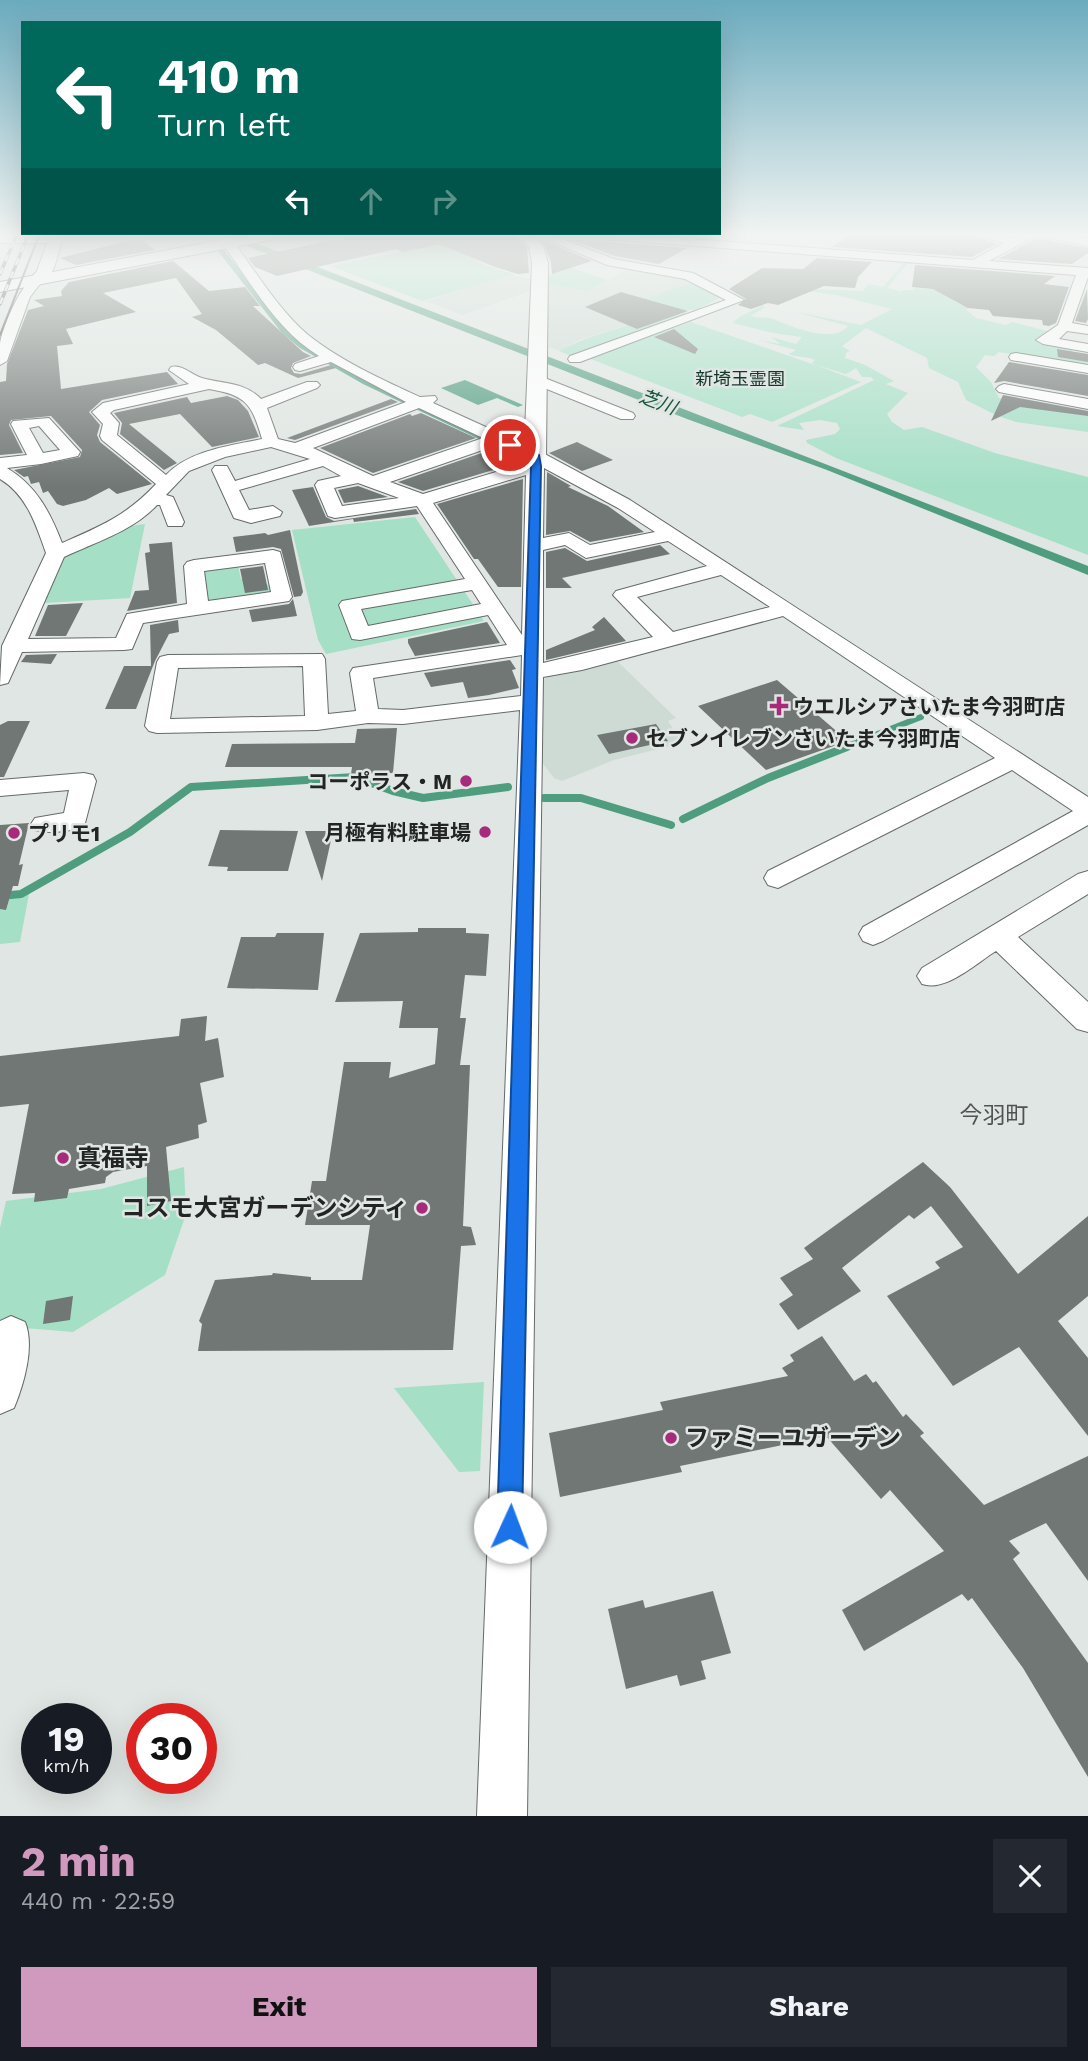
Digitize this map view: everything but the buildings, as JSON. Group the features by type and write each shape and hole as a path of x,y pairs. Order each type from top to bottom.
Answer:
{"street":[{"path":"2,352 16,317"},
{"path":"284,317 294,328 367,385 426,400 536,461 624,505 672,534 1088,811 873,934"},
{"path":"502,1816 538,317"},
{"path":"575,359 691,317"},
{"path":"1068,317 1064,326 1054,336 1043,340 1088,348"},
{"path":"1064,326 1088,330"},
{"path":"294,328 300,367"},
{"path":"1016,357 1088,369"},
{"path":"538,363 627,416"},
{"path":"176,370 183,377 243,392 258,406 271,442"},
{"path":"169,483 108,436 111,423 100,412 109,407 209,384"},
{"path":"258,406 312,385"},
{"path":"1004,388 1088,404"},
{"path":"298,448 426,400"},
{"path":"497,439 367,480 324,485 335,512 422,500 536,461"},
{"path":"0,678 10,640 56,553 141,512 183,467 214,455 271,442 298,448 367,480 422,500 494,608 529,667"},
{"path":"214,455 242,514 251,517 273,512"},
{"path":"0,463 32,459"},
{"path":"228,488 326,460"},
{"path":"0,471 9,475 40,508 56,553"},
{"path":"153,499 167,501 175,522"},
{"path":"534,546 569,539 586,552 672,534"},
{"path":"669,641 622,594 723,568"},
{"path":"477,583 349,604 360,634 494,608"},
{"path":"10,640 124,644 134,618 198,609"},
{"path":"368,716 361,673 529,667 547,671 786,609"},
{"path":"317,723 314,659 168,662 157,726 317,723 368,716 403,717 529,667"},
{"path":"778,878 1013,759"},
{"path":"0,788 84,781 75,821 44,824"},
{"path":"932,976 998,936 1083,892"},
{"path":"998,936 1088,1020"},
{"path":"0,1394 11,1335"}],"shaded area":[{"path":"548,317 654,317 579,340 559,351 549,347"},
{"path":"614,658 676,718 668,721 683,743 614,760 562,781 554,778 540,760 542,681 553,673"}],"green space":[{"path":"653,317 687,317 576,358 559,351 586,339"},
{"name":"新埼玉霊園","path":"740,317 771,318 822,334 832,334 848,326 814,317 861,325 877,317 974,317 1006,325 1012,322 1055,333 1052,336 1073,347 1071,355 1088,362 1086,367 999,352 994,356 985,355 976,367 991,382 999,398 1022,407 1088,415 1088,432 1016,422 998,416 966,400 958,382 929,368 927,358 866,328 842,346 850,351 845,358 865,365 894,381 886,384 908,393 887,414 892,422 904,430 922,427 995,453 1088,477 1088,555 836,458 807,443 806,440 835,434 840,429 837,423 820,420 799,423 804,430 777,426 874,380 871,377 862,377 856,368 846,374 816,365 861,382 772,422 750,414 742,417 588,358 691,322 815,365 812,363 815,360 789,354 796,350 758,340 781,344 771,337 796,344 802,337 733,323"},
{"path":"415,517 484,621 326,654 318,640 292,530"},
{"path":"145,524 130,598 44,603 63,555 123,527"},
{"path":"237,562 241,579 246,579 248,587 273,584 275,593 205,602 200,570"},
{"path":"29,894 20,942 0,944 0,898"},
{"path":"184,1167 186,1214 165,1275 73,1332 0,1326 0,1228 6,1201 101,1189"},
{"path":"484,1382 480,1471 459,1472 394,1388"}],"water":[{"path":"269,317 278,317 293,335 487,438 481,440 363,384 300,348 282,333"},
{"name":"芝川","path":"427,317 446,317 1088,566 1088,575 827,470 687,419"},
{"path":"465,380 523,405 518,407 497,398 478,405 441,388"}],"waterway":[{"path":"842,748 921,717"},
{"path":"683,819 768,778 847,747"},
{"path":"0,896 21,894 130,832 191,787 355,777 393,791 423,798 508,787"},
{"path":"544,798 581,798 671,825"}],"tram line":[{"path":"0,335 7,317"}],"place":[{"name":"ウエルシアさいたま今羽町店","path":"779,706"},
{"name":"セブンイレブンさいたま今羽町店","path":"632,738"},
{"name":"コーポラス・M","path":"466,781"},
{"name":"月極有料駐車場","path":"485,832"},
{"name":"プリモ1","path":"14,833"},
{"name":"真福寺","path":"63,1158"},
{"name":"コスモ大宮ガーデンシティ","path":"422,1208"},
{"name":"ファミーユガーデン","path":"671,1438"}],"district":[{"name":"今羽町","path":"994,1115"}],"route":[{"path":"510,445 536,457 536,466 510,1527"}]}
